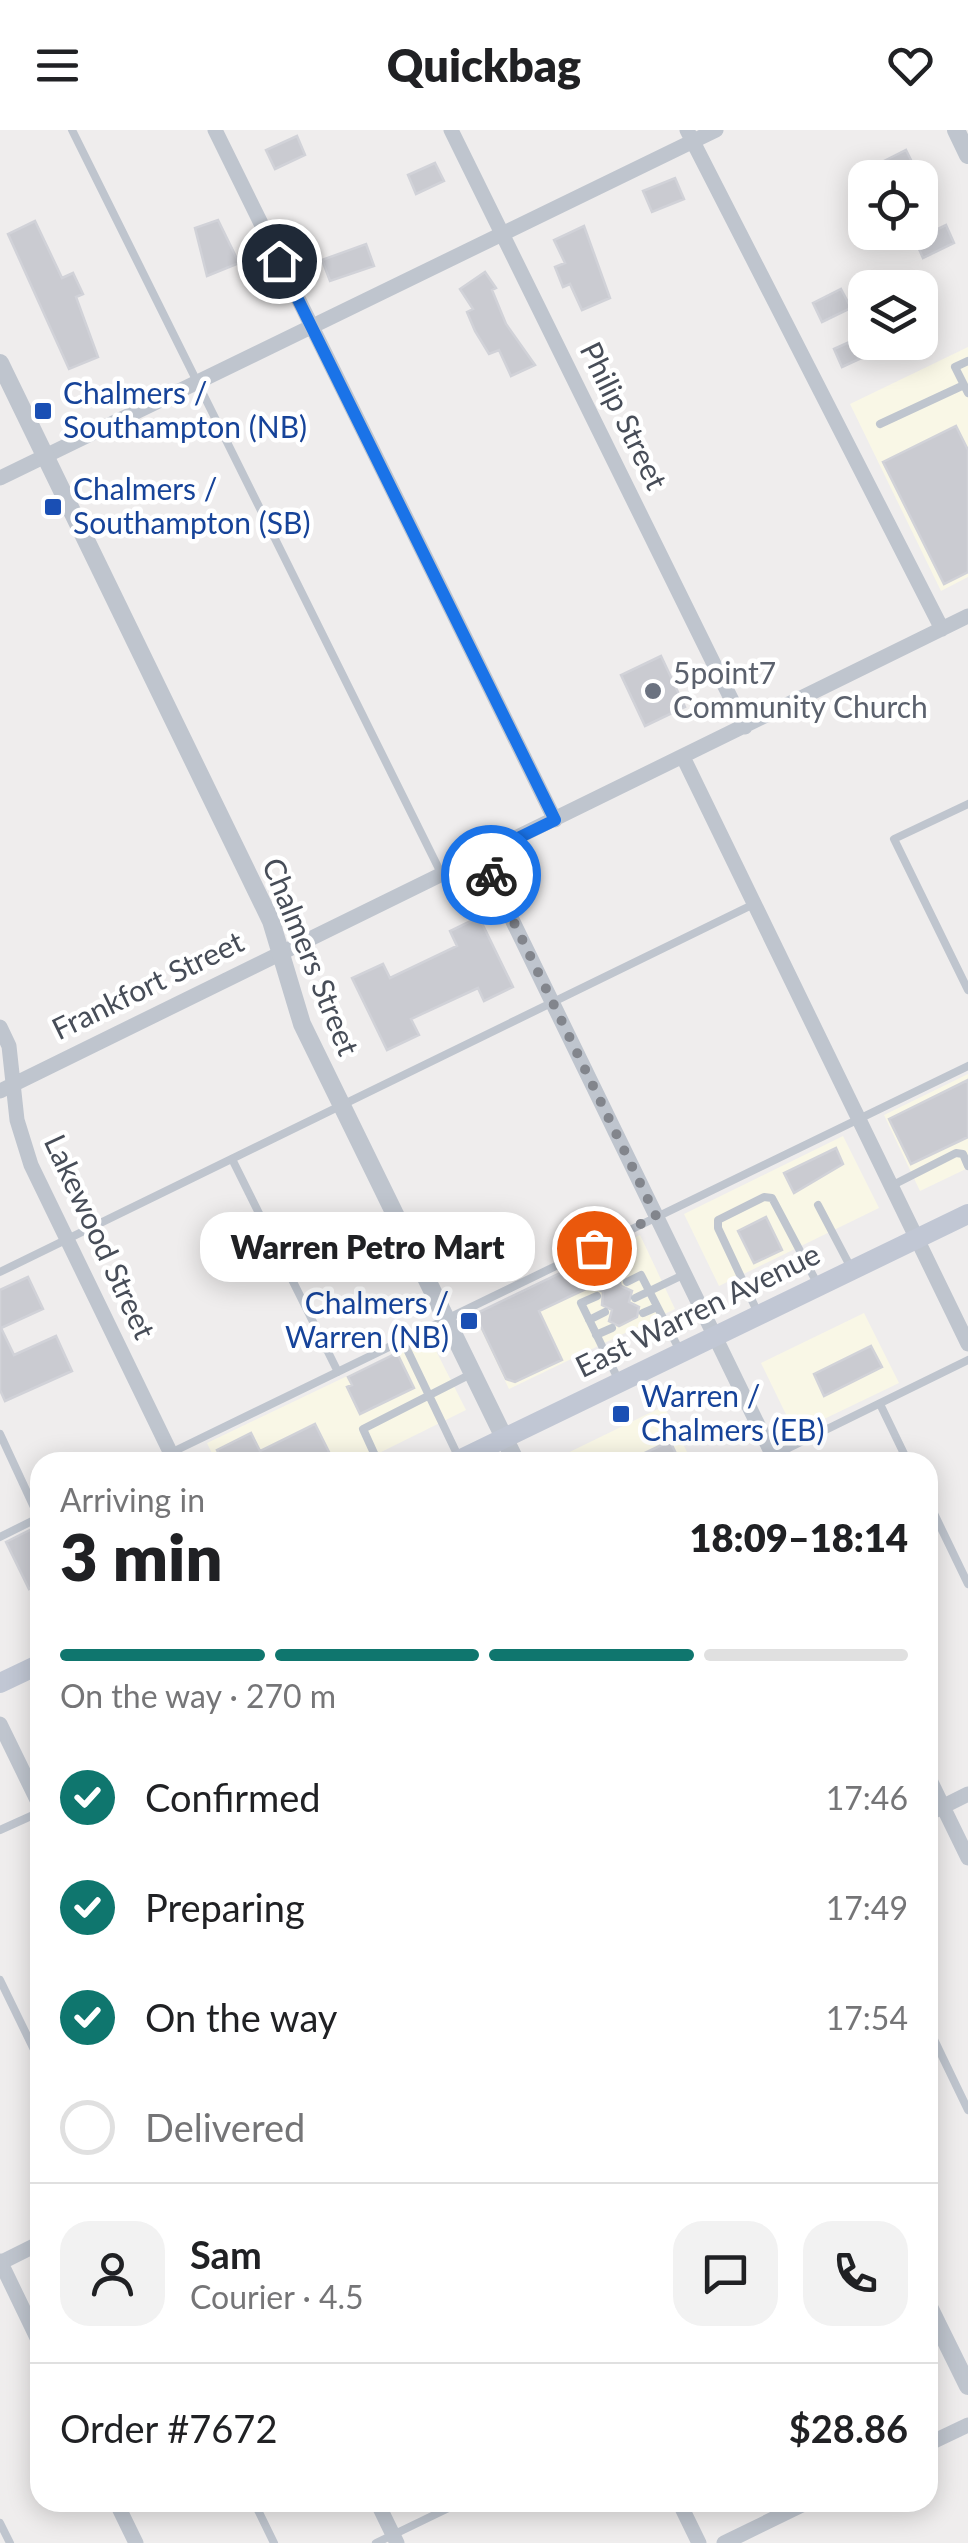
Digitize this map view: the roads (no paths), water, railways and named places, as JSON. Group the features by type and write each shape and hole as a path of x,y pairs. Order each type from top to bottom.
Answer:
{"main road":[{"name":"East Warren Avenue","path":"476,1452 968,1214"},
{"path":"0,1683 30,1669"}],"street":[{"path":"215,130 555,820"},
{"name":"Philip Street","path":"451,130 746,727"},
{"path":"0,478 502,234 690,136 716,130"},
{"path":"956,130 968,155"},
{"path":"690,136 942,629"},
{"name":"Chalmers Street","path":"0,364 270,921 302,1024 511,1452"},
{"name":"Frankfort Street","path":"0,1091 968,617"},
{"path":"683,758 968,1344"},
{"path":"481,856 685,1274 766,1452"},
{"name":"Lakewood Street","path":"0,1028 9,1046 17,1120 31,1165 170,1452"},
{"path":"0,1724 30,1788"},
{"path":"938,1809 968,1794"},
{"path":"938,1814 968,1858"},
{"path":"30,2248 0,2262 30,2324"},
{"path":"938,2325 968,2386"},
{"path":"938,2439 968,2424"},
{"path":"121,2512 136,2543"},
{"path":"382,2512 395,2539"},
{"path":"685,2512 699,2543"},
{"path":"724,2543 788,2512"}],"lane":[{"path":"72,130 442,875"},
{"path":"880,424 966,389 955,367 968,360"},
{"path":"968,804 894,839 968,990"},
{"path":"0,1272 342,1106 551,999 754,904"},
{"path":"185,1452 338,1372 968,1066"},
{"path":"891,1186 956,1153 963,1154 968,1166"},
{"path":"232,1159 338,1372"},
{"path":"759,1316 718,1228 718,1220 764,1197 772,1198 819,1286"},
{"path":"818,1205 852,1270"},
{"path":"635,1298 685,1274"},
{"path":"627,1282 641,1275 681,1353"},
{"path":"597,1296 581,1304 620,1383"},
{"path":"642,1313 657,1307"},
{"path":"589,1320 605,1312"},
{"path":"596,1335 612,1328"},
{"path":"404,1342 453,1452"},
{"path":"786,1452 968,1360"},
{"path":"373,1452 363,1429 473,1373"},
{"path":"880,1404 903,1452"},
{"path":"0,1434 30,1499"},
{"path":"0,1537 30,1522"},
{"path":"938,1522 968,1584"},
{"path":"0,1830 30,1814"},
{"path":"0,1980 30,2042"},
{"path":"938,2048 968,2110"},
{"path":"259,2512 274,2543"},
{"path":"376,2543 395,2539 443,2512"},
{"path":"0,2524 10,2543"}],"place":[{"name":"Chalmers / Southampton (NB)","path":"43,411"},
{"name":"Chalmers / Southampton (SB)","path":"53,507"},
{"name":"5point7 Community Church","path":"653,691"},
{"name":"Warren Petro Mart","path":"594,1248"},
{"name":"Chalmers / Warren (NB)","path":"469,1321"},
{"name":"Warren / Chalmers (EB)","path":"621,1414"}]}
